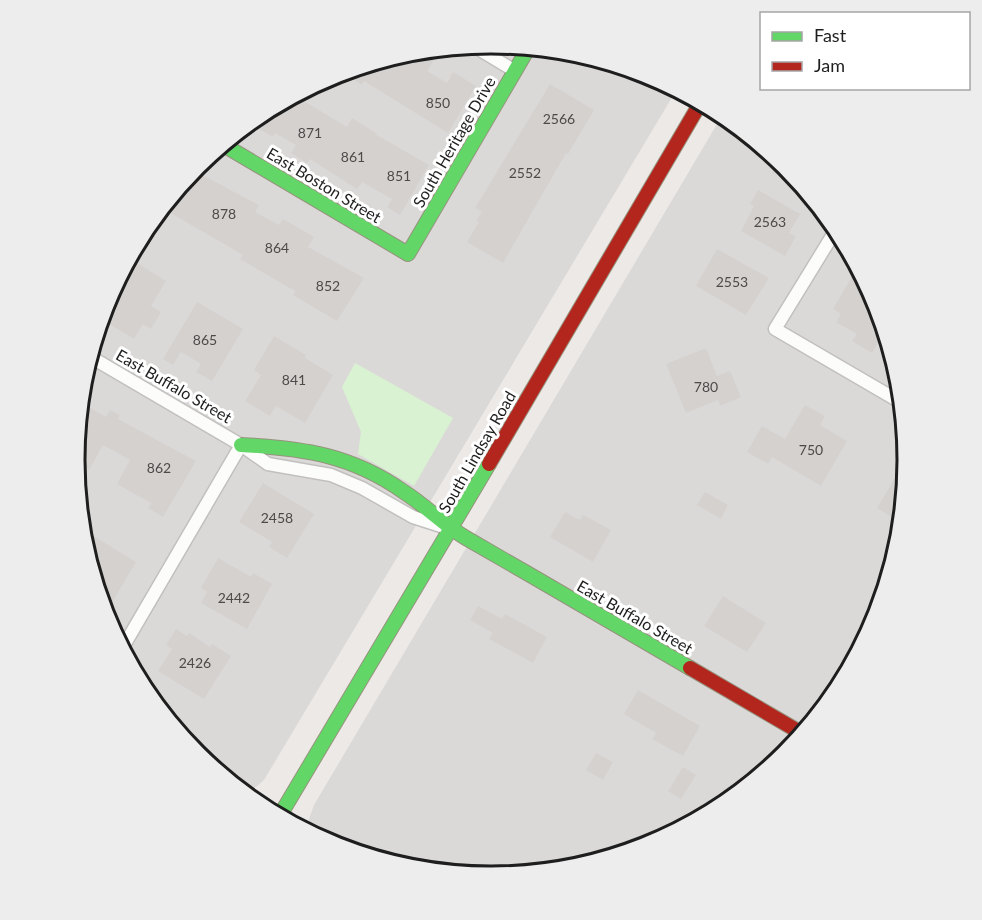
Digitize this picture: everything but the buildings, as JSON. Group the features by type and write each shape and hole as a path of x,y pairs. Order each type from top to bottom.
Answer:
{"street":[{"path":"487,54 515,71"},
{"name":"South Heritage Drive","path":"408,254 524,55"},
{"name":"South Lindsay Road","path":"283,809 451,529 696,109"},
{"name":"East Boston Street","path":"230,149 408,254"},
{"path":"831,238 775,329 892,397"},
{"name":"East Buffalo Street","path":"98,361 241,445 268,464 331,475 362,488 412,517 451,529"},
{"path":"127,640 241,445"},
{"name":"East Buffalo Street","path":"241,445 311,451 356,465 422,502 451,529 795,729"}],"shaded area":[{"path":"464,55 544,57 622,76 672,97 264,780 252,788 244,782 204,747 153,686 116,615 93,539 86,487 88,407 107,329 139,257 153,234 186,192 223,155 244,138 265,122 311,96 386,68 438,57"},
{"path":"718,123 778,173 829,234 855,280 883,355 894,407 896,433 894,513 875,591 843,663 829,686 796,728 759,765 738,782 717,798 671,824 596,852 544,863 518,865 438,863 386,852 311,824 309,819 314,805"}],"green space":[{"path":"355,363 453,418 414,486 358,454 361,432 342,387"}],"traffic: fast":[{"path":"230,149 408,254 524,55"},
{"path":"241,445 306,451 365,469 412,497 466,538 690,668"},
{"path":"284,809 489,464"}],"traffic: jam":[{"path":"489,464 697,110"},
{"path":"690,668 795,729"}]}
